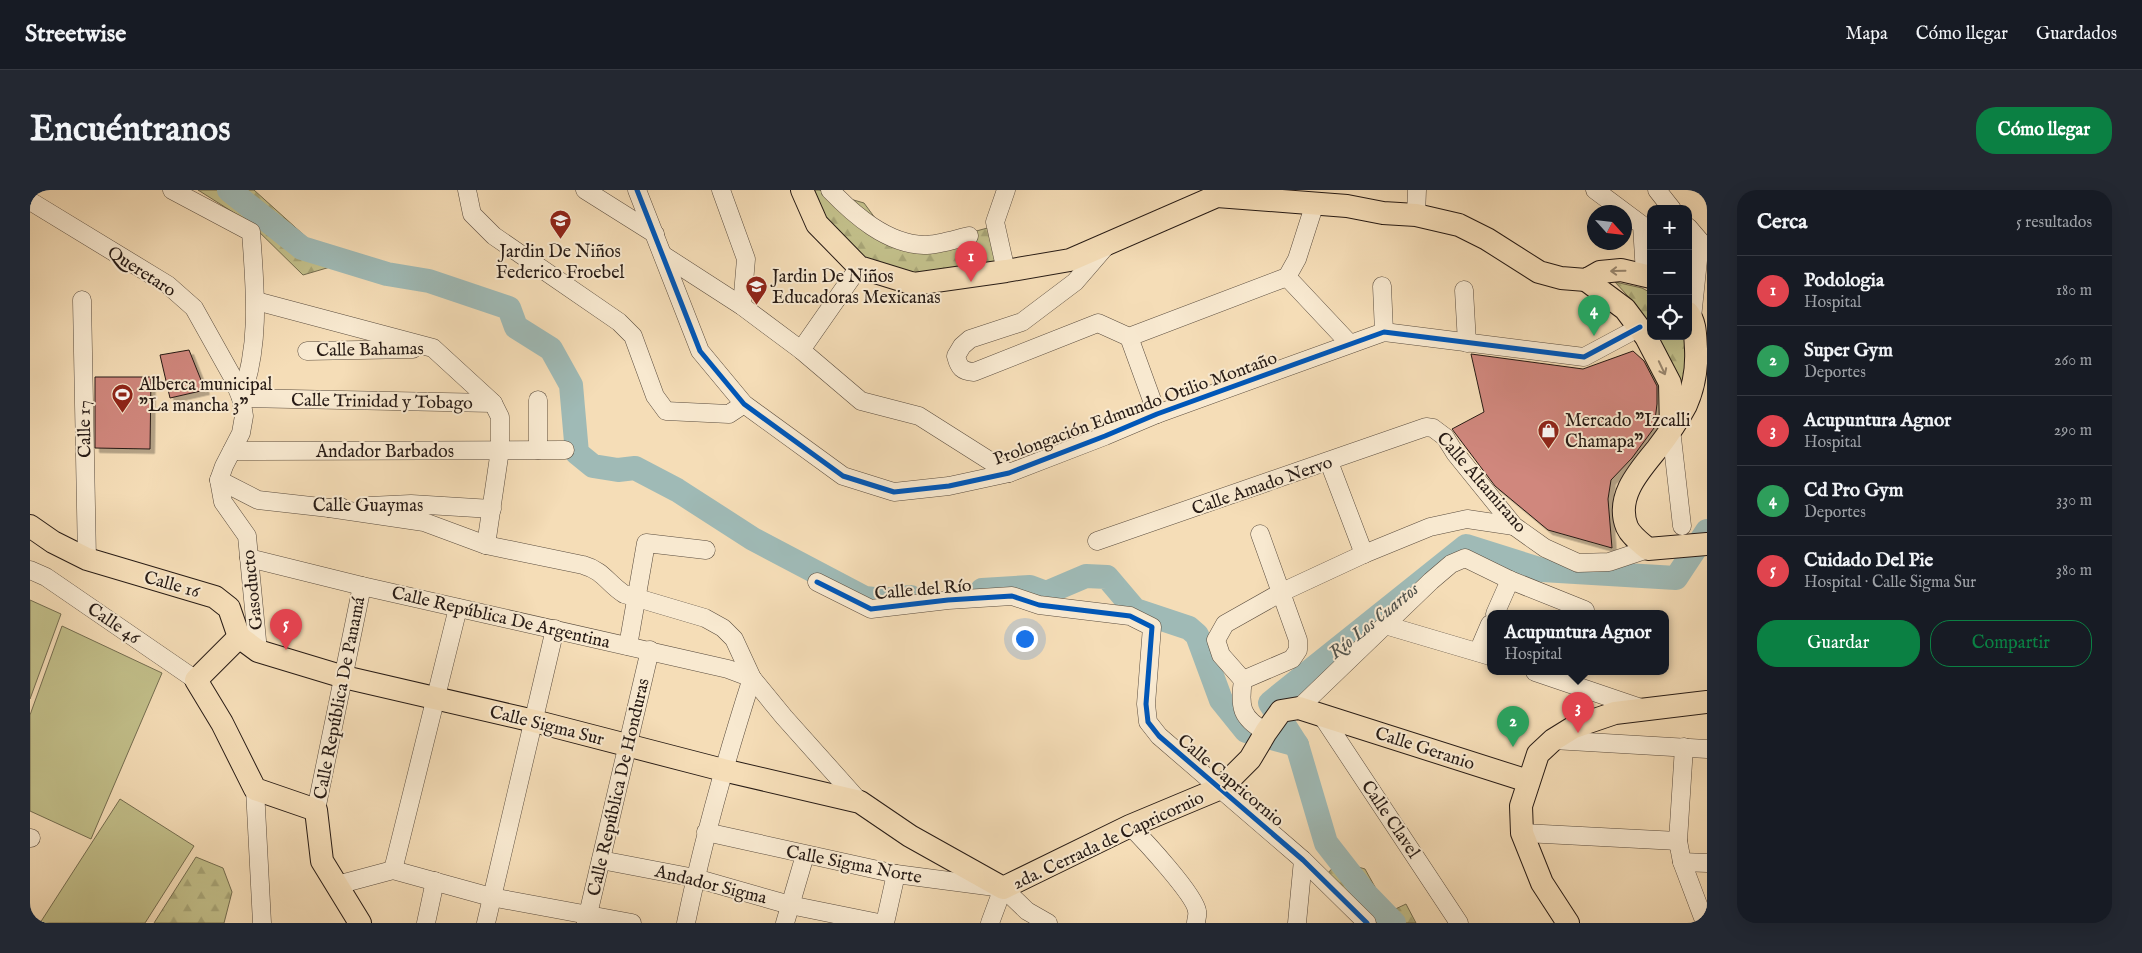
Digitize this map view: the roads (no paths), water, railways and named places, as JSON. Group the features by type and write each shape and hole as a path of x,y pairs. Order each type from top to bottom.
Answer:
{"main road":[{"path":"802,190 817,224 859,266 914,284 1006,272 1070,260 1107,245 1216,193 1325,199 1383,213 1416,216 1459,225 1487,238 1539,272 1561,278 1586,280 1625,309 1640,327 1670,383 1671,429"},
{"path":"1586,280 1600,272 1621,270 1647,276"},
{"path":"1692,328 1697,362 1694,382 1686,405 1671,429 1637,472 1628,490 1624,508 1627,526 1632,535 1648,549 1707,544"},
{"name":"Calle 16","path":"30,526 53,542 87,559 214,597 229,608 239,637"},
{"path":"239,637 196,680 222,723 255,789 316,810 322,861 360,923"},
{"name":"Calle Sigma Sur","path":"239,637 258,651 344,676 437,700 534,720 723,770 860,802"},
{"path":"1568,923 1542,883 1522,833 1521,806 1538,754 1553,740 1574,727 1607,716 1644,709 1707,702"},
{"path":"1290,709 1322,716"},
{"name":"2da. Cerrada de Capricornio","path":"1003,888 1130,826 1221,788 1250,759 1266,732 1290,709"},
{"name":"Calle Geranio","path":"1322,716 1528,781"},
{"path":"860,802 910,836 1003,888"}],"street":[{"path":"172,190 251,232 256,301 254,346 249,376 241,398"},
{"path":"467,190 472,214 494,236 619,322 633,336 655,396 666,411 729,414 744,404"},
{"path":"585,190 655,234"},
{"name":"Prolongación Edmundo Otilio Montaño","path":"638,190 700,350 744,404 843,476 894,492 948,486 1009,473 1106,436 1157,414 1384,332 1584,357 1640,327"},
{"path":"721,190 746,259 742,306"},
{"path":"830,190 848,208 889,237 924,245 970,236"},
{"path":"1006,190 995,222 1006,272"},
{"path":"1416,216 1417,190"},
{"path":"1595,190 1642,225 1647,268"},
{"path":"1657,190 1669,205"},
{"path":"1129,338 1287,277 1325,199"},
{"name":"Queretaro","path":"30,201 168,285 194,308 232,376 241,398 244,416 242,433 232,451"},
{"path":"1692,232 1700,241 1692,300"},
{"path":"1107,245 1076,282 1022,322 970,339 962,346 956,356 958,366 964,371 974,372 1098,323 1129,338 1157,414"},
{"path":"663,256 742,306 801,350 861,401 919,416 1009,473"},
{"path":"801,350 859,266"},
{"path":"1287,277 1350,343"},
{"path":"1382,286 1384,332"},
{"path":"1464,290 1467,343"},
{"name":"Calle 17","path":"82,300 87,559"},
{"path":"256,301 433,348 493,403 500,417 500,450 486,545"},
{"name":"Calle Bahamas","path":"307,351 433,348"},
{"name":"Calle Trinidad y Tobago","path":"241,398 493,403"},
{"path":"538,400 538,450"},
{"name":"Calle Amado Nervo","path":"1097,541 1426,427"},
{"name":"Calle Altamirano","path":"1426,427 1433,428 1445,436 1455,453 1514,526 1545,548 1578,562 1609,562 1648,549"},
{"path":"1671,429 1682,526"},
{"name":"Andador Barbados","path":"232,451 565,450"},
{"path":"219,480 232,451"},
{"path":"1329,462 1364,554"},
{"name":"Calle Guaymas","path":"219,480 258,500 329,508 411,504 492,509"},
{"name":"Gasoducto","path":"219,480 223,502 247,536 258,651"},
{"path":"329,508 424,522 486,545 596,569 613,587 624,594 705,618 723,628 734,639 752,678 784,718 860,802"},
{"path":"1243,680 1221,655 1216,640 1225,624 1280,593 1364,554 1430,528 1467,519 1514,526"},
{"path":"1243,680 1292,659 1298,650 1298,640 1260,534"},
{"path":"628,646 646,543 706,550"},
{"name":"Calle República De Argentina","path":"249,558 362,586 650,650 728,669 752,678"},
{"path":"1290,709 1451,564 1465,558 1510,580 1585,610"},
{"name":"Calle 46","path":"30,570 46,577 196,680"},
{"path":"1497,610 1510,580"},
{"name":"Calle del Río","path":"817,582 871,609 948,600 1012,596 1039,605 1130,616 1152,627"},
{"name":"Calle República De Panamá","path":"316,810 362,586"},
{"path":"394,870 458,608"},
{"path":"1385,625 1484,654 1487,639"},
{"name":"Calle Capricornio","path":"1152,627 1146,704 1148,722 1159,736 1303,860 1367,923"},
{"path":"486,923 555,629"},
{"name":"Calle República De Honduras","path":"587,918 650,650"},
{"path":"1544,675 1644,709"},
{"path":"686,923 706,832 752,678"},
{"path":"1243,680 1240,698 1243,712 1252,724 1266,732"},
{"name":"Calle Clavel","path":"1322,716 1459,923"},
{"path":"1553,740 1707,749"},
{"path":"1684,747 1678,842 1682,862 1705,923"},
{"path":"255,789 262,923"},
{"path":"1130,826 1152,848 1182,885 1198,910 1196,923"},
{"name":"Calle Sigma Norte","path":"706,832 896,874 1003,888"},
{"path":"1522,833 1678,842"},
{"path":"786,923 806,855"},
{"name":"Andador Sigma","path":"601,860 695,878 790,905 879,923"},
{"path":"1297,923 1303,860"},
{"path":"1682,862 1707,863"},
{"path":"336,885 394,870 491,897 587,918 632,923"},
{"path":"885,923 896,874"},
{"path":"426,923 435,881"},
{"path":"990,923 1003,888 1027,911 1048,923"}],"waterway":[{"path":"229,190 302,248 387,274 429,281 509,308 516,327 551,349 571,385 577,453 593,466 618,470 635,468 677,490 753,539 865,598 883,600 911,597"},
{"name":"Río Los Cuartos","path":"1394,923 1365,893 1326,843 1297,745 1270,703 1466,546 1542,570 1676,578 1707,531"},
{"path":"982,590 1030,587 1046,593 1086,576 1107,577 1135,610 1189,628 1197,635 1221,700 1246,731 1297,745"}],"place":[{"name":"Jardin De Niños Federico Froebel","path":"560,240"},
{"name":"Podologia","path":"971,282"},
{"name":"Jardin De Niños Educadoras Mexicanas","path":"756,305"},
{"name":"Cd Pro Gym","path":"1594,336"},
{"name":"Alberca municipal \"La mancha 3\"","path":"123,413"},
{"name":"Mercado \"Izcalli Chamapa\"","path":"1549,449"},
{"name":"Cuidado Del Pie","path":"286,650"},
{"name":"Acupuntura Agnor","path":"1578,733"},
{"name":"Super Gym","path":"1513,747"}]}
